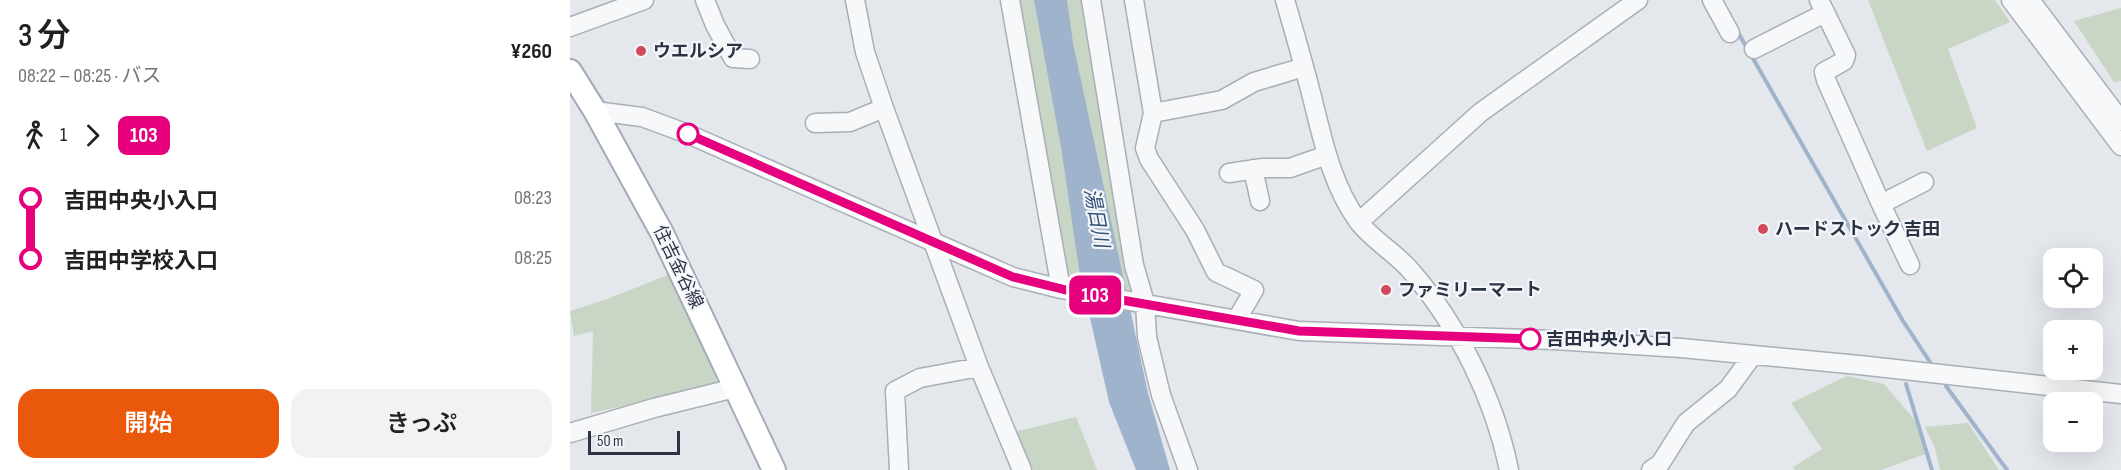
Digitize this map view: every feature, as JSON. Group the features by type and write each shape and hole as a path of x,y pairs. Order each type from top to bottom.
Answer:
{"main road":[{"name":"住吉金谷線","path":"570,71 595,111 662,233 774,470"}],"street":[{"path":"570,27 644,0"},
{"path":"705,0 715,25 733,58 750,59"},
{"path":"855,0 865,52 884,108 979,367 1022,470"},
{"path":"1010,0 1065,290"},
{"path":"1090,0 1134,265 1145,303 1147,337 1161,395 1188,470"},
{"path":"1134,0 1153,112 1145,148 1149,159 1195,230 1216,272 1254,290 1237,319"},
{"path":"1285,0 1327,155 1350,207 1359,222 1410,269 1440,306 1458,336 1493,413 1509,470"},
{"path":"1359,222 1481,112 1638,0"},
{"path":"1712,0 1730,33"},
{"path":"2011,0 2121,146"},
{"path":"2030,0 2121,121"},
{"path":"1754,49 1822,7 1846,55 1844,61 1824,72 1826,80 1910,265"},
{"path":"1153,112 1222,100 1254,82 1304,67"},
{"path":"815,123 850,122 884,108"},
{"path":"595,111 642,117 688,134 1013,277 1065,290 1299,331 1624,344 1753,355 2121,394"},
{"path":"1229,173 1253,169 1290,168 1327,155"},
{"path":"1253,169 1260,201"},
{"path":"1881,204 1924,182"},
{"path":"1651,470 1660,464 1686,423 1728,389 1753,355"},
{"path":"899,470 895,392 920,378 979,367"},
{"path":"570,433 654,408 735,388"}],"green space":[{"path":"1018,0 1090,0 1135,291 1067,279"},
{"path":"1868,0 1995,0 2010,22 1948,49 1977,128 1927,151"},
{"path":"2121,8 2121,81 2114,82 2074,21"},
{"path":"673,273 719,386 591,413 593,331 574,336 570,311"},
{"path":"1847,376 1884,384 1919,425 1928,453 1881,470 1795,470 1793,467 1822,449 1791,403"},
{"path":"1076,417 1097,470 1033,470 1014,432"},
{"path":"1968,423 1999,470 1940,470 1935,448 1925,427"}],"water":[{"name":"湯日川","path":"1034,0 1067,0 1073,43 1148,393 1170,470 1136,470 1109,402 1079,269 1061,147"}],"waterway":[{"path":"1737,31 1747,48"},
{"path":"1751,55 1903,321 1930,362"},
{"path":"1906,384 1932,470"},
{"path":"1946,386 2007,470"}],"bus line":[{"name":"103","path":"688,134 1013,277 1061,289 1299,331 1530,339"}],"place":[{"name":"ウエルシア","path":"641,51"},
{"name":"ハードストック 吉田","path":"1763,229"},
{"name":"ファミリーマート","path":"1386,290"},
{"name":"吉田中央小入口","path":"1530,339"}]}
